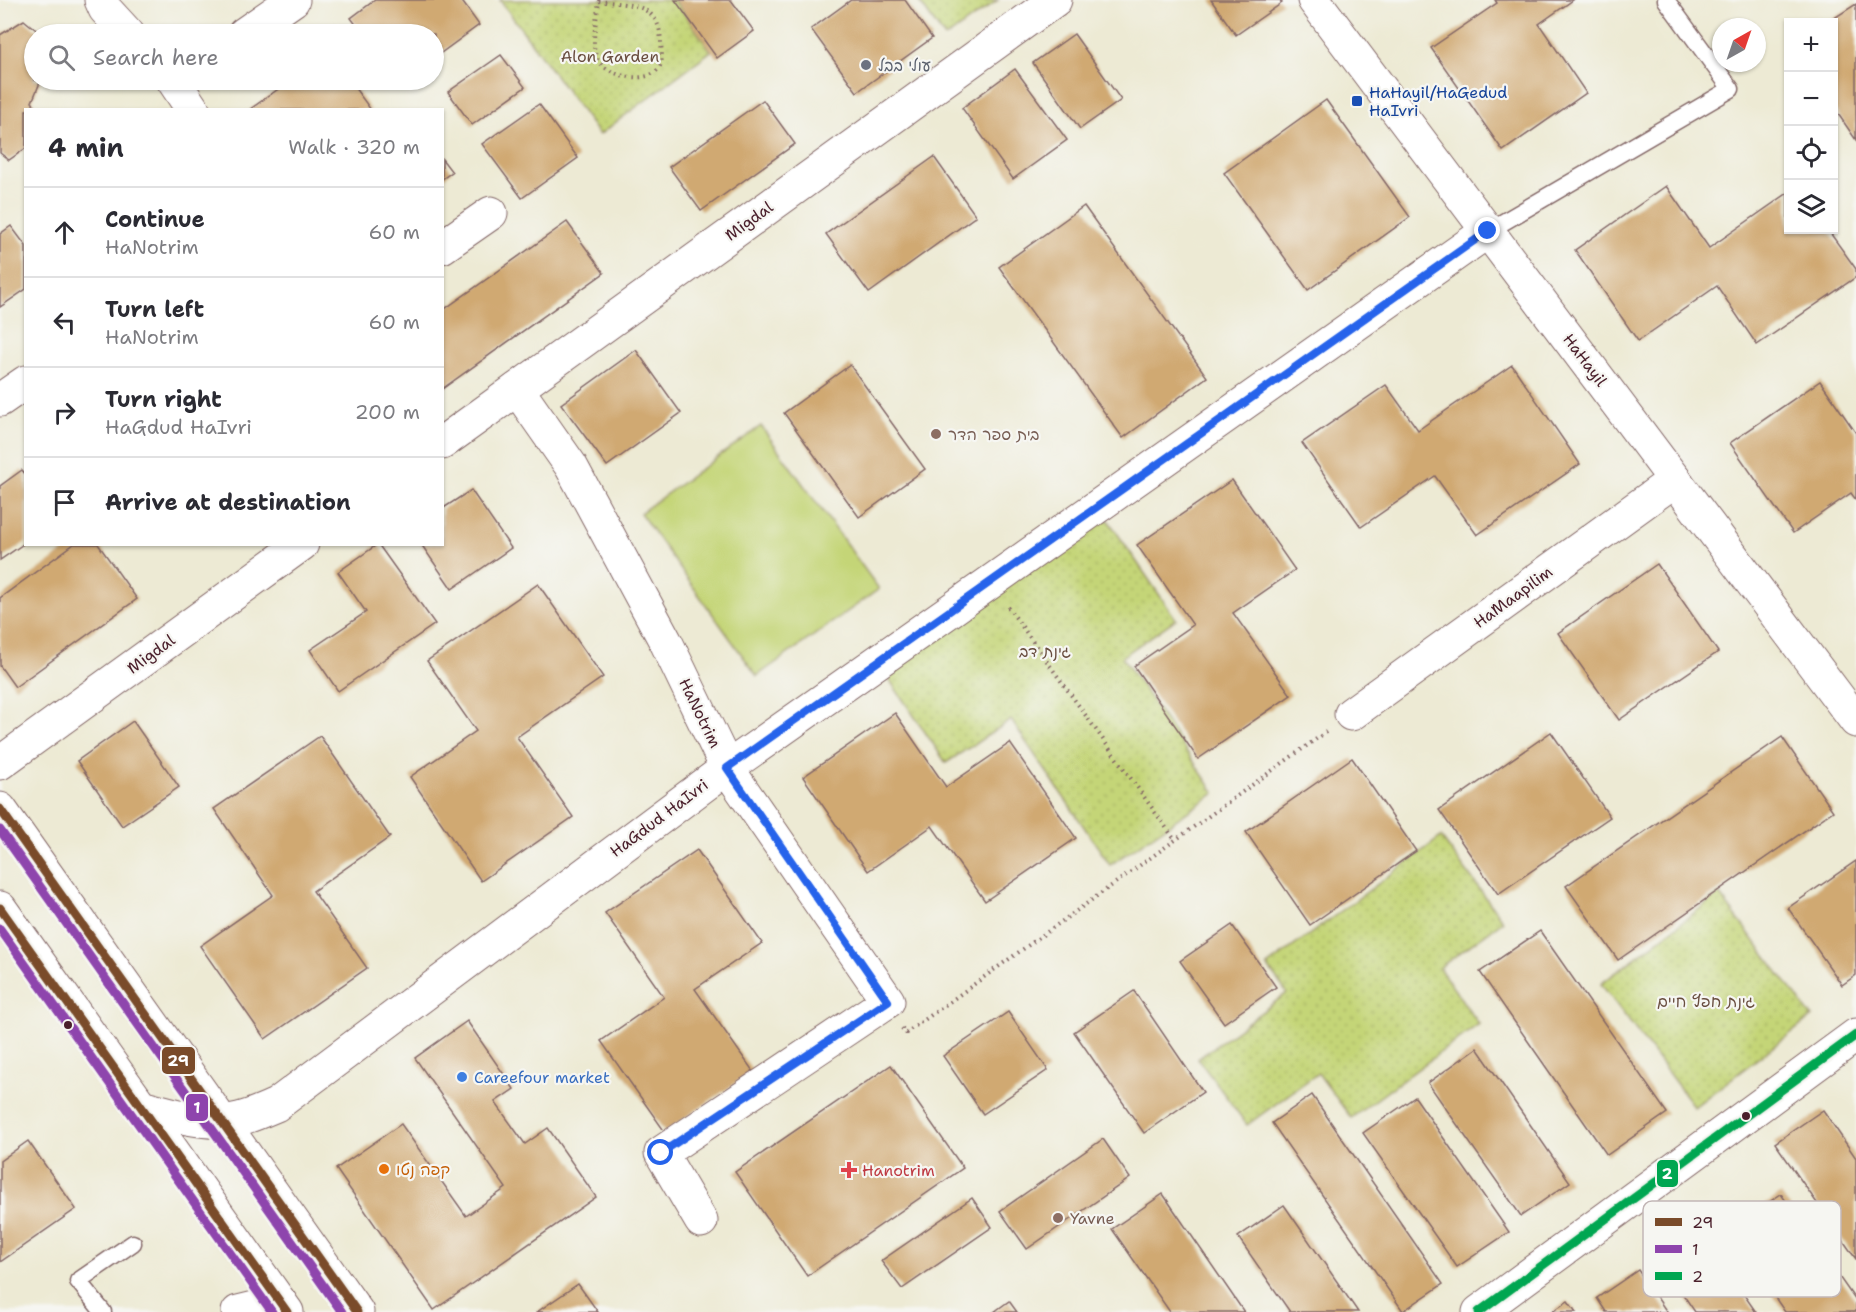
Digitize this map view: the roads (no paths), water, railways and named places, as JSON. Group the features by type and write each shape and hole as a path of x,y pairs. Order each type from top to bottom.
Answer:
{"street":[{"path":"101,0 105,9 119,24"},
{"path":"258,24 293,0"},
{"name":"Migdal","path":"444,442 1055,0"},
{"name":"HaHayil","path":"1314,0 1856,721"},
{"path":"444,246 491,213"},
{"name":"HaGdud HaIvri","path":"140,1106 179,1116 222,1122 251,1116 276,1105 727,768 1488,231"},
{"path":"0,400 24,383"},
{"name":"HaNotrim","path":"517,389 571,466 667,644 727,768 888,1001 661,1153 701,1221"},
{"name":"HaMaapilim","path":"1351,714 1675,480"},
{"name":"Migdal","path":"0,763 299,546"},
{"path":"0,809 357,1312"},
{"path":"6,922 283,1307 238,1312"},
{"path":"1479,1312 1856,1035"}],"lane":[{"path":"1488,231 1731,89 1666,0"},
{"path":"103,1312 78,1281 134,1243"}],"place":[{"name":"עולי בבל","path":"866,65"},
{"name":"HaHayil/HaGedud HaIvri","path":"1357,101"},
{"name":"בית ספר הדר","path":"936,434"},
{"name":"Careefour market","path":"462,1077"},
{"name":"קפה נטו","path":"384,1169"},
{"name":"Hanotrim","path":"849,1170"},
{"name":"Yavne","path":"1058,1218"}],"park label":[{"name":"Alon Garden","path":"610,56"},
{"name":"גינת דב","path":"1045,651"},
{"name":"גינת חפץ חיים","path":"1706,1001"}]}
